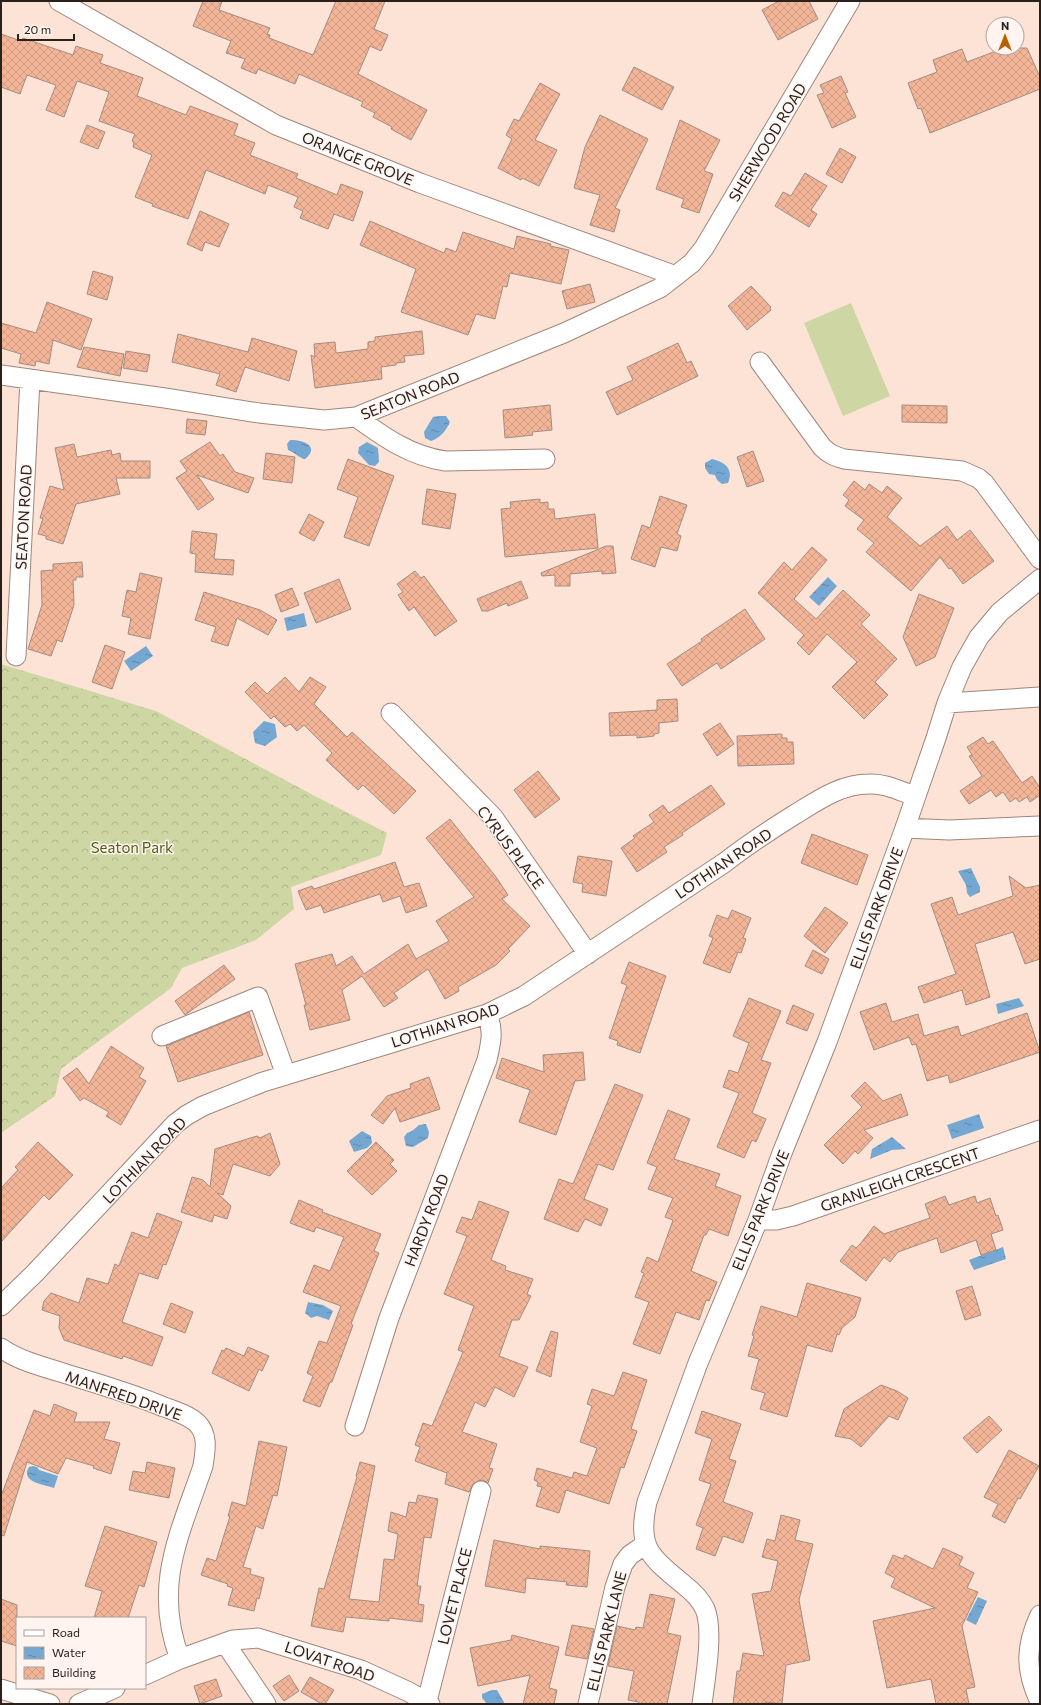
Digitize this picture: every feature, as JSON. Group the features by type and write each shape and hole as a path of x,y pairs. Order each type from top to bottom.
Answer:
{"street":[{"name":"ORANGE GROVE","path":"59,1 276,125 420,183 676,276"},
{"name":"SHERWOOD ROAD","path":"676,276 692,263 704,248 850,1"},
{"name":"SEATON ROAD","path":"1,375 259,413 324,420 356,417 564,333 660,288 676,276"},
{"path":"760,362 822,447 828,453 844,459 962,471 978,478 984,483 1040,559"},
{"name":"SEATON ROAD","path":"16,656 30,379"},
{"path":"356,417 397,446 431,459 445,461 545,459"},
{"name":"ELLIS PARK DRIVE","path":"702,1704 708,1653 708,1629 705,1610 697,1595 660,1565 646,1544 643,1533 643,1520 652,1484 698,1363 758,1220 782,1153 827,1042 905,828 947,703 962,667 979,637 1000,612 1040,579"},
{"path":"947,703 1040,697"},
{"name":"CYRUS PLACE","path":"391,713 493,818 588,954"},
{"name":"LOTHIAN ROAD","path":"1,1306 52,1256 175,1124 202,1106 286,1074 487,1014 524,996 724,863 749,844 826,795 856,784 870,783 886,786 915,796"},
{"path":"905,828 949,830 1040,826"},
{"path":"162,1036 258,997 286,1074"},
{"name":"HARDY ROAD","path":"355,1426 389,1318 487,1060 492,1041 492,1031 487,1014"},
{"name":"GRANLEIGH CRESCENT","path":"758,1220 776,1220 793,1216 1040,1130"},
{"name":"MANFRED DRIVE","path":"1,1348 34,1364 158,1404 187,1416 197,1423 202,1431 206,1450 203,1466 171,1562 168,1581 167,1607 169,1625 172,1640 180,1659"},
{"name":"LOVET PLACE","path":"428,1703 481,1491"},
{"name":"ELLIS PARK LANE","path":"588,1704 615,1587 623,1564 637,1549 646,1544"},
{"path":"1040,1615 1030,1641 1028,1664 1035,1692 1040,1702"},
{"name":"LOVAT ROAD","path":"225,1643 243,1638 258,1638 361,1670 428,1703"},
{"path":"146,1674 180,1659 225,1643 266,1704"},
{"path":"1,1689 50,1704"},
{"path":"79,1704 112,1689"}],"green space":[{"path":"851,303 890,396 843,416 804,323"},
{"name":"Seaton Park","path":"1,664 156,711 387,833 381,855 291,887 294,909 256,940 182,968 171,988 61,1069 55,1096 1,1133"}],"water":[{"path":"446,416 450,422 442,434 431,441 425,438 424,432 433,417"},
{"path":"290,440 308,444 311,450 305,459 288,450 287,444"},
{"path":"367,442 378,448 379,462 375,466 369,465 358,453 359,447"},
{"path":"712,459 721,462 729,470 730,478 728,483 722,484 717,480 715,475 709,474 705,468 705,463"},
{"path":"828,577 837,586 819,606 809,597"},
{"path":"304,613 307,626 287,631 284,618"},
{"path":"146,646 153,656 131,671 124,661"},
{"path":"264,721 275,724 277,737 265,746 255,743 253,732"},
{"path":"971,868 980,887 980,892 970,897 967,893 966,885 958,871"},
{"path":"1019,998 1024,1006 998,1014 996,1004"},
{"path":"979,1114 984,1128 952,1139 947,1125"},
{"path":"426,1124 429,1132 428,1138 413,1147 406,1146 404,1137 407,1133 419,1125"},
{"path":"362,1131 371,1136 372,1143 367,1148 354,1152 349,1141"},
{"path":"892,1137 906,1149 892,1150 870,1159 872,1149"},
{"path":"1003,1247 1006,1259 974,1270 969,1260"},
{"path":"308,1302 323,1305 333,1311 329,1320 317,1316 311,1318 305,1313"},
{"path":"29,1467 37,1467 39,1470 58,1476 54,1488 39,1484 30,1479 27,1472"},
{"path":"978,1597 987,1601 976,1625 966,1620"},
{"path":"492,1690 497,1690 505,1704 487,1704 482,1698 482,1694"}],"building":[{"path":"203,1 222,1 219,10 270,28 267,34 270,35 269,38 313,55 336,1 385,1 374,29 388,35 381,51 370,46 358,74 427,110 411,140 391,129 392,127 373,117 375,113 361,106 363,102 299,74 295,84 258,69 256,74 241,68 245,59 226,53 231,41 193,26"},
{"path":"779,1 809,1 818,19 778,40 762,10"},
{"path":"1,34 21,41 23,38 73,55 76,46 103,55 100,63 143,78 137,96 186,115 190,106 238,124 234,135 255,143 250,155 298,174 296,178 337,195 341,184 363,192 353,221 334,214 328,229 300,218 303,211 294,207 298,197 268,185 265,194 206,170 188,219 152,206 153,204 135,197 152,155 133,147 134,142 132,141 135,134 99,121 109,92 77,81 64,117 46,110 56,85 27,75 20,94 1,87"},
{"path":"1025,48 1027,48 1040,77 1040,89 930,133 921,108 918,109 908,83 937,72 933,60 962,49 967,62 985,55 1025,56"},
{"path":"634,67 674,87 662,110 622,90"},
{"path":"841,76 848,92 845,93 856,117 832,128 817,95 824,93 820,85"},
{"path":"540,83 560,94 535,140 557,150 539,186 522,178 521,180 498,168 512,139 506,135 514,119 519,121"},
{"path":"600,115 648,139 615,208 620,210 614,232 590,225 600,195 574,188 585,147"},
{"path":"680,120 720,140 704,171 713,174 699,213 681,207 684,199 656,189"},
{"path":"87,125 105,132 98,149 80,142"},
{"path":"840,148 856,157 842,183 826,174"},
{"path":"805,173 827,186 811,210 817,214 809,227 775,206 783,192 791,196"},
{"path":"200,211 229,224 219,247 205,242 202,251 187,244"},
{"path":"370,221 444,253 446,248 456,252 463,232 514,249 517,236 551,244 550,246 569,250 561,284 510,273 507,287 503,286 495,319 476,314 468,335 401,312 416,269 360,245"},
{"path":"93,271 113,277 107,300 87,294"},
{"path":"590,284 595,302 567,309 562,291"},
{"path":"751,286 771,307 771,310 747,330 728,306"},
{"path":"47,302 92,319 81,350 53,340 49,364 36,361 35,366 19,363 21,354 1,348 1,323 36,333"},
{"path":"422,331 424,354 404,356 405,362 381,367 382,379 315,388 311,355 315,357 314,344 335,342 336,353 368,349 368,342 375,341 375,337"},
{"path":"178,334 248,352 252,338 297,351 289,381 245,367 236,392 216,385 220,374 172,362"},
{"path":"678,343 687,363 691,361 698,376 617,415 606,392 633,380 627,367"},
{"path":"84,347 124,354 120,376 77,367"},
{"path":"126,351 150,355 147,372 123,368"},
{"path":"550,405 552,430 532,432 533,435 505,438 503,410"},
{"path":"902,405 947,406 947,423 902,422"},
{"path":"187,419 207,421 205,435 186,433"},
{"path":"210,442 220,456 223,454 235,472 254,478 248,493 197,475 214,499 198,510 176,478 187,471 180,461"},
{"path":"74,444 77,457 111,450 112,455 120,453 121,461 150,461 150,478 116,478 120,494 76,504 63,544 46,539 46,536 38,534 43,518 40,518 50,486 64,490 55,448"},
{"path":"753,451 764,481 747,487 737,457"},
{"path":"266,453 295,457 292,483 263,479"},
{"path":"348,459 394,476 369,546 344,537 358,497 337,489"},
{"path":"854,481 865,490 869,484 882,493 887,486 902,498 887,517 920,546 947,526 957,540 970,530 994,561 963,584 951,568 949,569 940,557 911,591 866,552 874,543 857,529 864,520 845,506 849,500 843,495"},
{"path":"427,489 456,494 450,529 422,524"},
{"path":"660,496 687,505 677,534 681,536 677,551 661,547 655,567 631,559 642,525 650,528"},
{"path":"540,499 540,503 548,502 548,509 554,509 555,519 595,514 598,548 505,557 501,509 511,508 510,502"},
{"path":"309,514 324,522 314,541 299,533"},
{"path":"192,531 217,534 214,559 234,560 233,575 195,572 196,554 190,553"},
{"path":"606,546 613,546 616,573 602,574 602,571 570,574 570,586 555,586 555,575 542,576 541,573"},
{"path":"812,547 827,560 794,599 816,619 843,590 870,615 861,624 897,659 875,682 888,695 864,719 832,687 857,662 827,634 809,655 797,643 804,635 758,593 784,562 792,570"},
{"path":"82,562 83,577 76,577 76,580 73,580 74,605 62,642 57,640 51,656 28,649 42,605 41,571 53,570 53,564"},
{"path":"415,571 421,578 424,576 457,621 435,636 414,607 409,611 398,595 403,592 397,584"},
{"path":"140,573 162,578 150,639 128,634 131,618 122,616 127,590 136,592"},
{"path":"339,579 351,609 316,623 304,593"},
{"path":"521,581 528,598 508,606 507,603 488,611 482,611 477,599"},
{"path":"292,588 299,605 281,612 275,595"},
{"path":"204,592 260,610 277,620 268,635 237,618 228,646 211,641 216,627 195,620"},
{"path":"919,594 954,608 935,657 916,666 903,637"},
{"path":"745,609 765,639 721,669 717,663 682,686 667,664 702,641 701,639"},
{"path":"105,645 125,652 112,689 92,682"},
{"path":"285,677 299,692 310,677 326,687 314,704 347,737 352,732 416,791 394,814 363,785 358,790 326,760 332,753 304,725 297,731 290,724 285,727 274,716 271,719 245,692 255,682 267,694"},
{"path":"677,699 678,721 659,723 659,733 654,734 654,736 637,738 637,735 610,736 609,713 657,710 657,700"},
{"path":"720,723 734,744 717,756 703,734"},
{"path":"782,734 782,738 787,738 787,742 793,742 794,764 738,766 737,736"},
{"path":"983,737 988,744 993,741 1022,783 1032,776 1040,788 1040,795 1030,802 1027,797 1019,802 1016,798 1010,802 1003,792 996,797 991,790 969,804 960,791 982,776 969,756 972,755 967,747"},
{"path":"538,771 560,799 535,818 514,790"},
{"path":"711,785 725,804 682,833 683,835 664,847 667,852 637,872 621,848 635,838 633,836 654,822 649,815 663,805 669,813"},
{"path":"450,819 496,877 508,895 502,899 530,926 508,949 510,951 496,965 458,987 459,991 445,999 428,969 394,993 398,998 384,1007 362,976 342,990 350,1020 310,1030 304,1005 306,1005 295,964 332,954 336,966 352,956 364,974 408,944 416,959 449,941 436,921 474,897 426,838"},
{"path":"812,834 868,855 857,885 801,863"},
{"path":"578,856 612,861 606,896 582,892 583,884 573,882"},
{"path":"395,862 404,887 419,883 427,906 406,913 400,896 383,902 380,894 324,913 321,905 306,910 298,891 312,886 314,889"},
{"path":"1009,876 1026,888 1040,885 1040,959 1025,964 1013,932 975,944 990,997 966,1005 962,990 924,1003 918,987 956,974 931,904 952,897 958,915 1013,896"},
{"path":"825,907 848,923 825,953 804,936"},
{"path":"732,910 751,918 743,938 746,939 741,953 738,952 730,973 703,963 713,938 709,936 717,915 728,919"},
{"path":"813,950 829,959 822,974 805,966"},
{"path":"629,962 666,976 640,1053 617,1045 618,1041 609,1038 627,985 621,983"},
{"path":"224,965 235,979 185,1015 175,1001"},
{"path":"749,998 781,1011 761,1060 771,1063 752,1113 766,1119 756,1142 752,1140 744,1158 717,1147 739,1093 723,1087 729,1070 738,1073 749,1043 733,1036"},
{"path":"886,1003 892,1022 918,1014 924,1036 958,1026 961,1036 1027,1013 1040,1052 950,1083 948,1075 927,1081 916,1044 912,1045 909,1037 874,1050 860,1012"},
{"path":"793,1005 814,1014 807,1031 786,1023"},
{"path":"249,1012 263,1055 178,1082 166,1046"},
{"path":"111,1046 144,1068 139,1077 146,1081 121,1125 106,1116 109,1112 84,1098 80,1101 63,1078 77,1068 89,1084"},
{"path":"583,1052 585,1080 575,1081 556,1135 519,1122 530,1090 496,1078 502,1058 544,1072 543,1055"},
{"path":"429,1077 440,1109 400,1122 395,1108 383,1124 371,1115 387,1096 411,1088 410,1084"},
{"path":"865,1082 883,1101 901,1094 908,1115 864,1130 873,1138 858,1154 855,1151 843,1164 824,1145 862,1107 851,1096"},
{"path":"615,1084 643,1095 613,1170 598,1164 584,1199 608,1209 601,1226 585,1219 578,1232 544,1219 559,1179 573,1184"},
{"path":"668,1110 690,1119 674,1159 720,1174 715,1186 741,1196 728,1236 709,1229 706,1235 704,1235 691,1271 717,1282 709,1301 706,1300 699,1320 676,1312 660,1354 633,1344 649,1302 635,1297 644,1273 641,1272 647,1257 658,1262 673,1220 665,1217 673,1198 648,1189 657,1167 647,1163"},
{"path":"270,1133 280,1164 270,1176 233,1164 223,1195 217,1193 231,1206 227,1219 214,1215 212,1222 181,1212 192,1177 203,1180 210,1187 215,1149 257,1136 260,1138"},
{"path":"38,1142 73,1175 49,1200 44,1195 1,1242 1,1188 18,1170 15,1167"},
{"path":"376,1142 394,1160 390,1164 397,1171 372,1195 347,1171"},
{"path":"945,1196 949,1205 975,1196 977,1203 990,1198 996,1216 998,1215 1003,1230 991,1234 996,1250 981,1255 976,1240 941,1253 937,1238 898,1252 890,1262 884,1257 866,1281 840,1261 852,1245 856,1248 874,1226 884,1234 930,1218 925,1204"},
{"path":"299,1200 323,1210 322,1212 381,1234 374,1251 379,1253 351,1324 353,1325 332,1382 330,1382 320,1407 303,1401 313,1376 307,1373 319,1341 327,1343 341,1306 303,1292 314,1265 330,1271 344,1237 316,1227 314,1232 290,1223"},
{"path":"479,1201 509,1212 491,1260 506,1266 505,1270 533,1279 527,1294 531,1296 519,1320 512,1320 499,1356 528,1367 514,1397 495,1387 485,1407 475,1402 462,1432 497,1444 489,1468 493,1469 488,1483 483,1480 478,1481 473,1484 469,1492 445,1484 447,1473 415,1461 420,1447 415,1445 423,1423 432,1426 463,1352 458,1350 474,1306 444,1294 467,1236 456,1232 462,1217 472,1220"},
{"path":"157,1213 182,1222 166,1265 163,1264 158,1279 139,1273 122,1322 163,1337 152,1366 123,1356 122,1359 64,1340 59,1328 60,1316 42,1310 44,1301 51,1293 79,1303 87,1278 108,1284 115,1264 119,1266 132,1232 148,1238"},
{"path":"807,1283 861,1298 855,1317 842,1328 839,1335 837,1334 832,1352 807,1345 787,1417 760,1409 765,1393 751,1389 759,1359 748,1356 754,1336 752,1335 761,1306 797,1317"},
{"path":"972,1286 981,1315 965,1320 956,1291"},
{"path":"171,1303 193,1312 185,1333 163,1324"},
{"path":"551,1331 558,1333 551,1377 536,1371"},
{"path":"248,1347 269,1356 262,1371 259,1369 249,1391 212,1373 222,1350 224,1351 226,1348 244,1356"},
{"path":"623,1372 647,1380 631,1429 637,1431 624,1468 621,1467 609,1504 566,1490 559,1513 536,1506 542,1487 537,1486 538,1482 534,1480 537,1468 572,1478 574,1472 587,1476 597,1448 580,1442 592,1406 587,1404 592,1389 614,1396"},
{"path":"881,1385 897,1391 908,1398 898,1420 889,1416 861,1447 851,1439 835,1436 844,1409"},
{"path":"54,1404 77,1413 74,1422 110,1422 104,1439 120,1443 111,1474 93,1468 94,1466 66,1458 58,1474 27,1462 4,1536 1,1535 1,1496 34,1410 50,1416"},
{"path":"702,1411 741,1424 729,1459 736,1461 723,1502 753,1513 743,1543 723,1536 715,1556 696,1549 703,1528 696,1525 711,1484 699,1480 712,1439 695,1433"},
{"path":"989,1416 1002,1430 977,1453 963,1438"},
{"path":"259,1441 287,1447 277,1496 273,1495 263,1529 256,1526 243,1567 251,1569 250,1574 264,1578 259,1599 257,1598 254,1611 228,1605 233,1588 227,1586 228,1584 201,1575 207,1558 216,1561 230,1516 228,1516 232,1502 246,1506"},
{"path":"1009,1450 1039,1466 1020,1499 1018,1498 1005,1523 992,1516 998,1504 984,1497"},
{"path":"147,1462 175,1468 169,1498 129,1490 133,1471 145,1473"},
{"path":"360,1462 375,1466 349,1599 379,1602 384,1559 394,1560 398,1534 388,1531 391,1512 406,1517 409,1502 416,1503 418,1495 438,1499 431,1538 424,1537 417,1586 421,1586 418,1604 424,1605 422,1622 389,1618 389,1621 346,1617 343,1632 311,1626 319,1588 324,1589 357,1477"},
{"path":"781,1515 800,1520 795,1540 813,1544 799,1600 810,1660 786,1665 782,1704 765,1702 765,1704 733,1704 737,1671 740,1671 743,1653 764,1656 752,1594 771,1591 778,1561 762,1557 767,1539 775,1541"},
{"path":"105,1526 157,1542 144,1587 139,1585 128,1617 94,1617 102,1591 85,1586"},
{"path":"494,1540 540,1549 540,1546 590,1551 587,1587 566,1585 567,1582 526,1578 525,1593 485,1586"},
{"path":"943,1548 963,1557 959,1565 974,1573 967,1588 978,1592 962,1626 975,1687 966,1689 969,1704 936,1704 931,1679 887,1688 873,1621 935,1608 891,1587 895,1578 885,1573 893,1555 903,1559 905,1555 933,1569"},
{"path":"650,1594 675,1599 667,1633 681,1636 667,1704 638,1704 639,1702 628,1700 634,1671 608,1666 617,1626 635,1630 636,1627 643,1628"},
{"path":"1,1599 17,1605 17,1617 16,1646 1,1641"},
{"path":"572,1625 594,1629 587,1659 565,1655"},
{"path":"512,1635 559,1647 549,1688 557,1690 554,1704 523,1704 530,1675 478,1686 470,1648 511,1640"},
{"path":"289,1675 299,1691 284,1701 273,1686"},
{"path":"310,1677 334,1690 325,1704 322,1704 301,1692"},
{"path":"216,1679 222,1696 200,1704 194,1686"}]}
